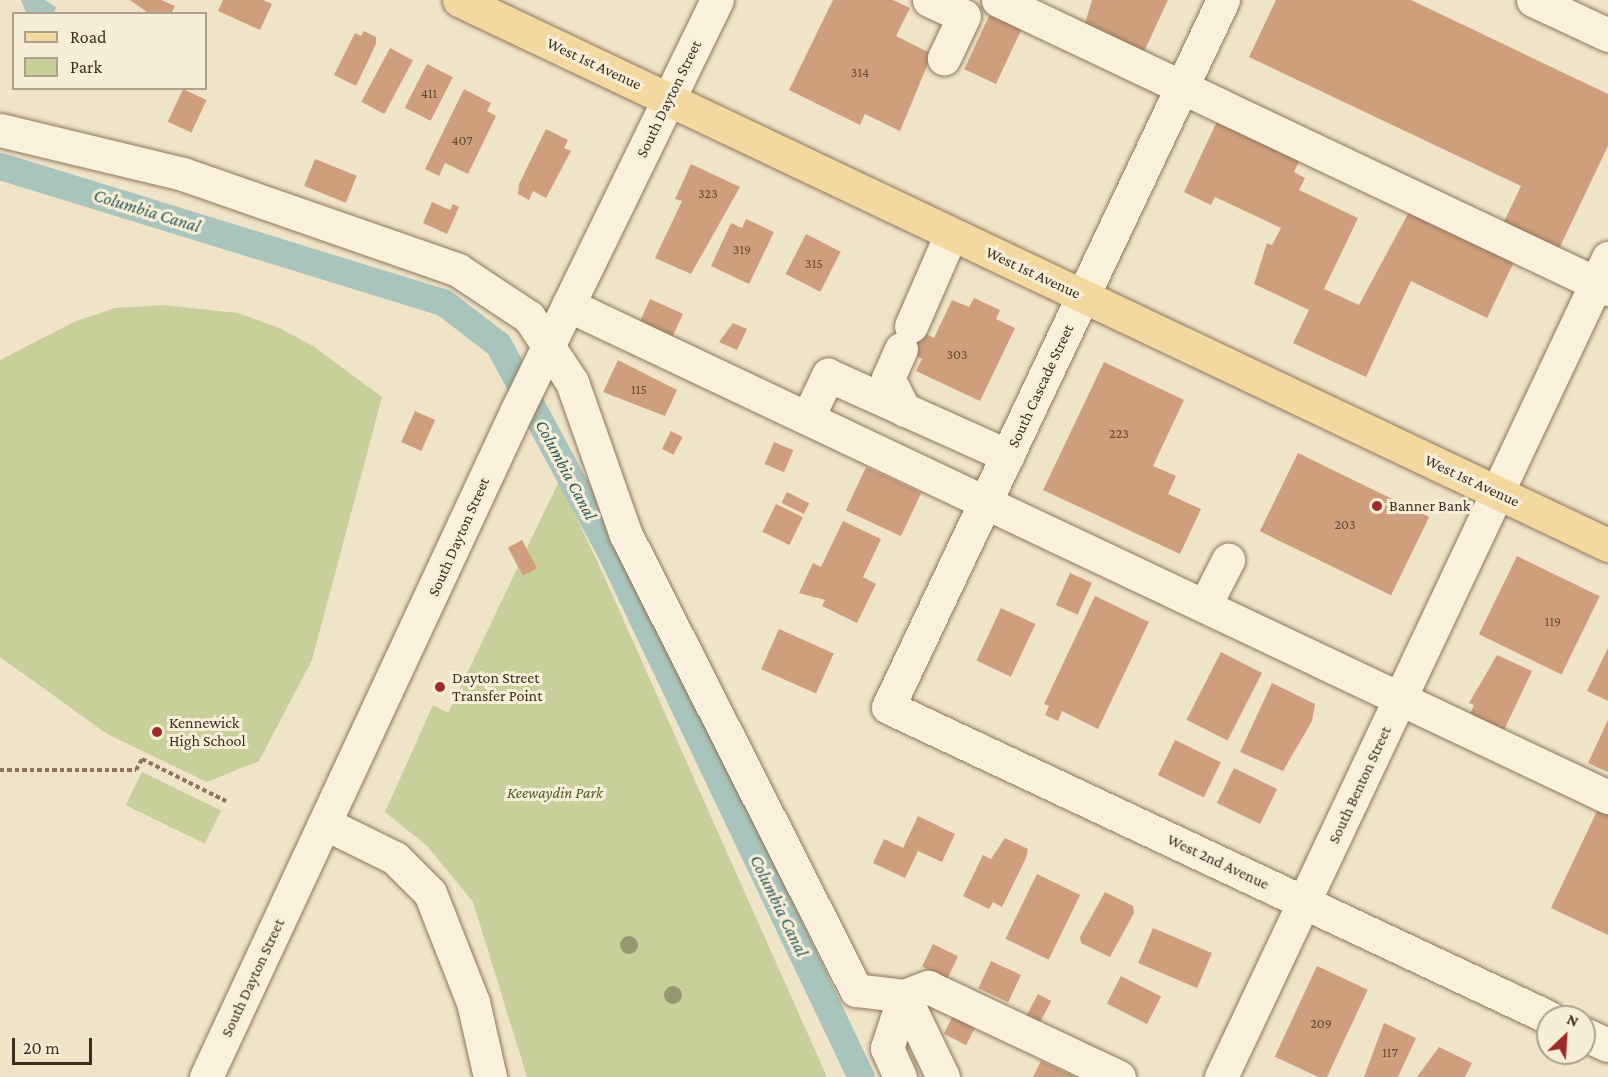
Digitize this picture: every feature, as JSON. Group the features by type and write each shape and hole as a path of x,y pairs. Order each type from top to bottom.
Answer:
{"main road":[{"name":"West 1st Avenue","path":"459,0 1608,545"}],"street":[{"name":"South Dayton Street","path":"206,1077 326,824 516,412 717,0"},
{"path":"929,0 964,16 944,58"},
{"path":"998,0 1182,87 1604,277"},
{"name":"South Cascade Street","path":"888,707 1223,0"},
{"path":"1533,0 1608,35"},
{"path":"0,130 183,174 458,270 530,316 544,354 572,382 626,535 856,990 904,996 928,987 1119,1077"},
{"path":"904,410 888,378 951,234"},
{"name":"South Benton Street","path":"1223,1076 1498,493 1604,277"},
{"path":"568,305 1608,797"},
{"path":"808,417 828,375 1008,456"},
{"path":"1205,605 1228,560"},
{"name":"West 2nd Avenue","path":"888,707 1536,1011"},
{"path":"326,824 395,858 430,893 473,1002 490,1077"},
{"path":"900,1077 887,1048 904,996"},
{"path":"904,996 943,1077"}],"path":[{"path":"0,770 136,770 142,759 226,801"}],"green space":[{"path":"163,305 238,313 277,327 313,346 382,397 312,660 259,761 207,782 107,734 0,657 0,360 76,321 115,308"},
{"name":"Keewaydin Park","path":"559,481 599,565 827,1077 527,1077 473,902 427,846 385,812 433,705 448,713"},
{"path":"142,772 221,811 205,844 126,805"}],"water":[{"path":"21,0 45,0 56,7 54,12 26,12"}],"building":[{"path":"130,0 161,0 175,6 172,12 147,12"},
{"path":"223,0 263,0 272,4 260,30 218,11"},
{"path":"833,0 893,0 910,8 896,36 932,54 900,131 865,114 860,125 789,90"},
{"path":"1092,0 1168,0 1141,58 1083,30"},
{"path":"1276,0 1411,0 1608,94 1608,146 1556,255 1501,228 1521,186 1249,57"},
{"path":"990,14 1022,29 996,84 964,69"},
{"path":"364,31 376,37 376,44 356,86 334,75 355,33 361,36"},
{"path":"390,48 413,60 384,114 361,102"},
{"path":"427,64 453,77 431,121 405,108"},
{"path":"464,89 491,103 487,111 496,116 468,174 445,163 439,176 425,169"},
{"path":"183,90 207,100 191,133 168,122"},
{"path":"1219,117 1301,157 1294,172 1305,178 1299,190 1358,218 1324,289 1359,305 1409,212 1514,262 1487,318 1411,281 1366,377 1293,343 1309,310 1254,284 1267,243 1272,245 1281,228 1215,197 1211,205 1184,192"},
{"path":"546,129 568,140 564,148 571,151 546,198 533,191 529,200 518,194 519,184"},
{"path":"315,159 357,176 346,203 304,186"},
{"path":"691,164 740,187 691,274 655,258 682,201 675,199"},
{"path":"432,202 450,210 453,204 459,207 447,234 423,223"},
{"path":"746,219 774,232 749,284 711,266 731,223 742,228"},
{"path":"806,234 841,252 820,292 786,274"},
{"path":"974,298 1000,310 996,319 1015,328 980,401 916,371 922,359 896,346 906,324 934,338 952,300 969,307"},
{"path":"650,299 683,314 671,340 638,325"},
{"path":"733,323 747,329 737,350 719,342"},
{"path":"618,360 677,390 665,416 603,392"},
{"path":"1104,362 1184,400 1153,466 1176,476 1168,494 1201,509 1180,554 1043,490"},
{"path":"415,411 435,420 421,451 401,442"},
{"path":"671,431 683,437 674,455 662,449"},
{"path":"774,442 793,450 784,472 765,464"},
{"path":"1298,453 1429,517 1391,595 1260,531"},
{"path":"866,467 921,493 901,536 846,511"},
{"path":"787,492 809,503 804,514 782,503"},
{"path":"776,504 803,517 789,545 762,532"},
{"path":"843,521 881,539 863,577 876,584 857,623 822,606 825,600 799,593 813,563 821,567"},
{"path":"522,540 537,568 523,576 508,548"},
{"path":"1517,556 1600,596 1562,675 1479,634"},
{"path":"1070,573 1092,583 1078,615 1056,605"},
{"path":"1095,596 1149,622 1098,729 1062,711 1058,721 1045,715 1049,706 1044,704"},
{"path":"1001,608 1035,624 1011,677 976,661"},
{"path":"779,629 834,653 816,694 761,669"},
{"path":"1608,648 1608,701 1587,691"},
{"path":"1221,652 1262,673 1227,741 1186,720"},
{"path":"1497,655 1532,671 1504,730 1470,714 1474,705 1469,703"},
{"path":"1272,683 1315,704 1312,721 1283,771 1240,752"},
{"path":"1608,720 1608,772 1588,763"},
{"path":"1175,740 1221,762 1204,797 1158,775"},
{"path":"1234,768 1277,789 1260,824 1217,803"},
{"path":"1598,809 1608,814 1608,935 1551,908"},
{"path":"918,816 955,834 942,862 918,851 905,878 873,863 884,839 903,848"},
{"path":"1005,838 1028,849 1026,858 1002,907 993,902 989,909 963,896 983,855 991,859"},
{"path":"1037,874 1080,895 1049,960 1005,939"},
{"path":"1105,892 1133,906 1134,913 1110,957 1081,943 1080,937"},
{"path":"1153,928 1212,953 1197,988 1138,963"},
{"path":"933,944 958,956 947,979 922,966"},
{"path":"991,961 1021,975 1008,1002 978,988"},
{"path":"1317,966 1368,990 1327,1077 1318,1077 1275,1057"},
{"path":"1121,976 1161,996 1147,1024 1107,1004"},
{"path":"1038,994 1051,1001 1040,1023 1026,1016"},
{"path":"957,1008 979,1019 966,1045 944,1034"},
{"path":"1384,1023 1416,1038 1398,1077 1364,1077"},
{"path":"1439,1047 1472,1063 1465,1077 1417,1077"},
{"path":"1041,1061 1075,1077 1033,1077"}],"waterway":[{"name":"Columbia Canal","path":"0,166 443,302 498,344 609,549 861,1077"}],"place":[{"name":"Banner Bank","path":"1377,506"},
{"name":"Dayton Street Transfer Point","path":"440,687"},
{"name":"Kennewick High School","path":"157,732"}]}
